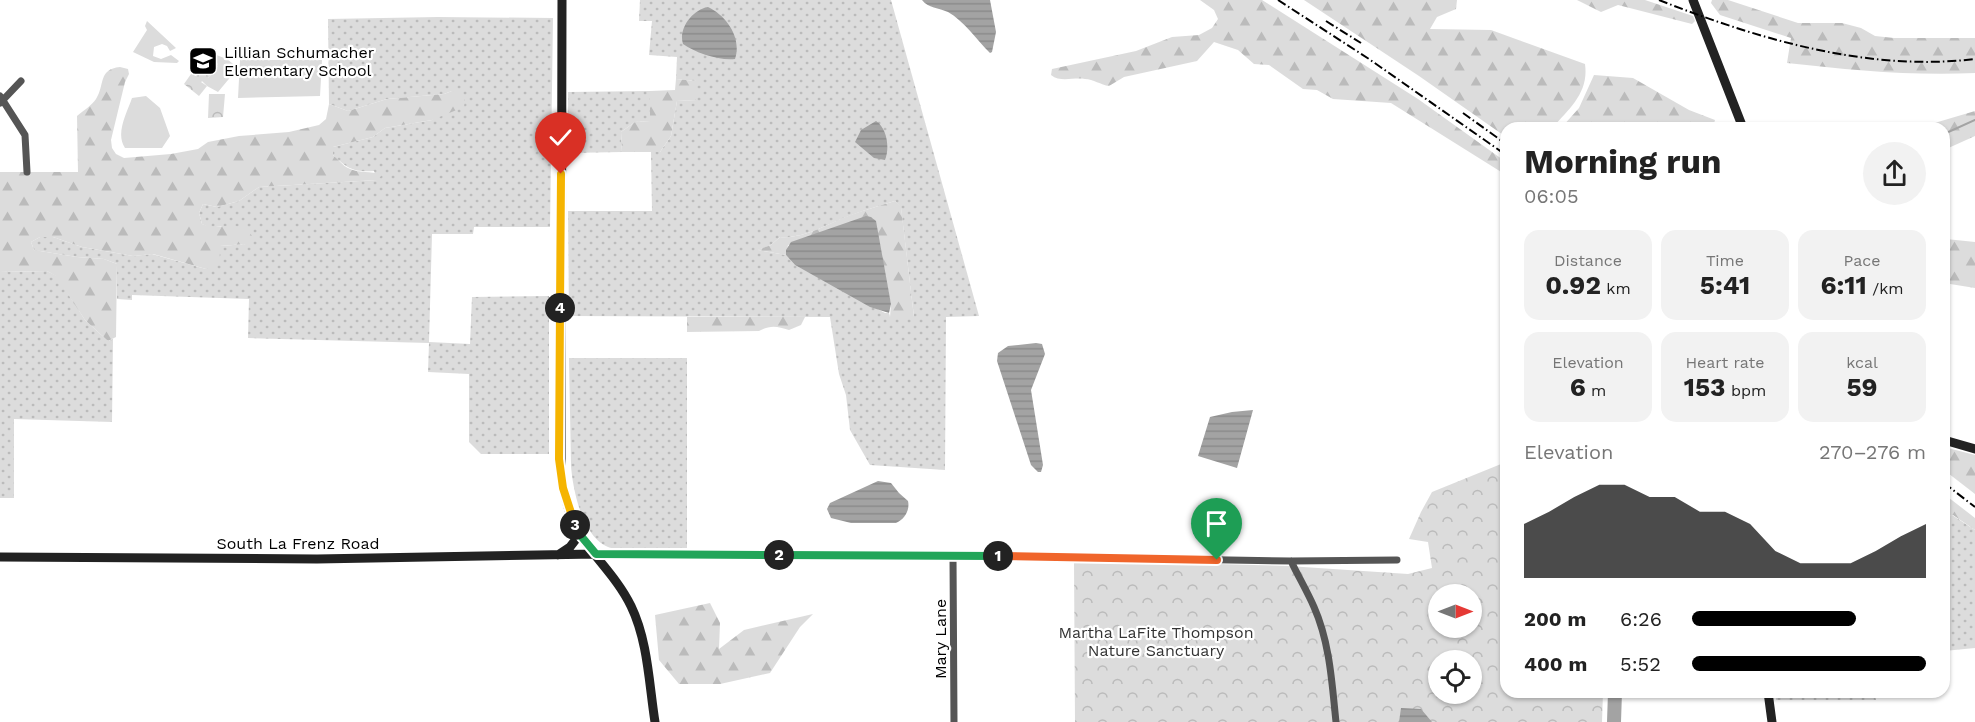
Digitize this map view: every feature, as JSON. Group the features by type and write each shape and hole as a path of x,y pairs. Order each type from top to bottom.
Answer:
{"street":[{"path":"562,0 559,459 566,501 580,534 624,592 637,620 645,650 655,722"},
{"path":"1693,0 1741,122"},
{"path":"21,81 1,100 25,135 27,172"},
{"path":"1950,442 1975,449"},
{"path":"556,556 570,547 580,534"},
{"path":"596,554 1397,560"},
{"name":"South La Frenz Road","path":"0,557 317,559 596,554"},
{"name":"Mary Lane","path":"954,556 954,722"},
{"path":"1291,561 1314,608 1323,634 1330,665 1336,722"},
{"path":"1769,698 1772,722"}],"green space":[{"path":"640,0 891,0 979,316 946,317 945,470 870,465 850,430 846,395 839,374 830,317 569,316 568,211 652,211 651,152 660,152 671,136 677,101 696,100 696,81 676,79 677,57 649,55 652,21 639,21","holes":["895,201 901,208 914,317 890,317 889,313 885,313 795,265 786,255 758,250 771,245 780,237 798,236"]},
{"path":"1200,0 1262,0 1418,99 1500,158 1500,171 1391,103 1333,99 1317,90 1303,89 1269,65 1254,64 1238,50 1214,42 1197,61 1124,77 1109,86 1088,79 1063,79 1051,75 1052,69 1136,51 1172,37 1199,35 1212,28 1218,19 1214,10"},
{"path":"1304,0 1457,0 1456,9 1437,17 1430,29 1491,30 1585,64 1581,91 1558,122 1500,122 1500,133"},
{"path":"1577,0 1645,0 1693,16 1695,21 1692,24 1618,5 1601,12"},
{"path":"1712,0 1728,0 1798,23 1842,23 1861,28 1875,36 1975,38 1975,73 1904,73 1787,63 1791,38 1720,15 1711,3"},
{"path":"553,18 550,227 474,227 473,234 432,234 429,342 470,344 472,297 549,296 549,454 481,454 469,442 469,374 428,372 429,343 248,338 249,299 132,295 132,300 117,299 117,264 104,259 34,250 31,242 40,237 53,237 82,247 133,256 152,254 206,269 220,246 246,244 221,226 210,228 202,224 199,213 203,204 217,207 239,201 259,187 377,180 374,171 351,169 343,164 333,155 333,147 373,137 385,128 432,120 452,91 444,94 387,99 348,111 329,104 328,19"},
{"path":"147,21 176,48 170,51 162,44 154,47 153,56 161,59 171,55 179,61 177,63 154,62 133,52 147,30 145,26"},
{"path":"211,53 227,59 238,68 218,92 201,80 208,78 218,66 216,59 210,57 202,65 197,62"},
{"path":"208,57 215,58 218,66 208,78 201,82 207,86 199,96 184,84 191,74 196,76"},
{"path":"240,60 322,60 320,96 238,98"},
{"path":"113,68 128,69 129,74 111,140 116,154 124,158 171,154 198,149 208,142 239,136 289,132 319,125 326,119 329,104 348,111 387,99 444,94 452,91 462,92 465,99 464,107 432,120 385,128 373,137 333,147 333,155 344,166 356,171 382,175 377,180 259,187 239,201 217,207 203,204 199,213 202,224 244,228 255,240 246,244 220,246 217,264 211,268 206,269 153,254 133,256 82,247 53,237 40,237 31,242 34,250 104,259 117,264 116,337 108,341 85,320 56,276 47,271 0,272 0,172 78,172 77,116 96,99 105,74"},
{"path":"1594,75 1633,78 1689,110 1715,120 1714,122 1566,122 1579,108"},
{"path":"676,79 696,81 696,100 677,101 671,136 660,152 622,152 621,132 635,122 650,121 650,91 675,90"},
{"path":"650,91 650,121 635,122 621,132 622,152 568,153 568,92"},
{"path":"209,94 225,94 223,117 208,118"},
{"path":"146,96 160,108 170,136 162,148 125,148 121,136 132,98"},
{"path":"1975,111 1975,136 1950,147 1950,122 1938,122"},
{"path":"895,201 901,207 914,317 890,317 891,304 873,218 788,245 786,255 757,250 771,245 780,237 798,236 848,216"},
{"path":"1950,239 1975,242 1975,288 1950,284"},
{"path":"47,271 57,276 85,320 108,341 113,339 112,422 14,419 14,498 0,498 0,272"},
{"path":"687,317 805,317 801,325 789,330 774,327 759,331 687,332"},
{"path":"569,358 687,358 687,548 611,548 601,543 593,535 577,501 571,466"},
{"path":"1950,449 1975,455 1975,494 1950,475"},
{"name":"Martha LaFite Thompson Nature Sanctuary","path":"1500,464 1500,698 1603,698 1602,722 1075,722 1074,563 1143,562 1288,566 1408,574 1432,568 1428,542 1409,539 1432,492"},
{"path":"1950,499 1975,518 1975,530 1953,515 1950,515"},
{"path":"1950,515 1975,530 1975,648 1950,650"},
{"path":"710,603 720,623 719,649 744,630 813,614 800,627 770,673 720,684 679,684 659,660 655,615"},
{"path":"1776,698 1876,698 1876,700 1776,700"}],"shaded area":[{"path":"922,0 990,0 996,32 992,52 990,53 954,16"},
{"path":"708,7 721,16 731,28 736,43 735,59 708,56 683,44 684,26 697,12"},
{"path":"876,121 883,128 886,139 885,160 874,158 855,142 861,130"},
{"path":"866,216 876,221 891,304 889,313 870,307 795,265 786,255 791,242"},
{"path":"1042,344 1045,354 1031,390 1043,465 1041,472 1031,465 997,361 998,353 1008,346"},
{"path":"1253,410 1237,468 1198,456 1210,417"},
{"path":"878,481 891,483 908,501 907,511 902,519 896,523 851,523 831,518 827,509 830,503"},
{"path":"1401,708 1421,709 1432,722 1399,722"}],"waterway":[{"path":"1950,131 1975,120"},
{"path":"1614,722 1615,698"}],"railway":[{"path":"1278,0 1369,59 1500,151"},
{"path":"1659,0 1735,28 1814,49 1894,61 1935,62 1975,59"},
{"path":"1326,21 1361,43"},
{"path":"1463,113 1500,140"},
{"path":"1950,488 1975,507"}],"place":[{"name":"Lillian Schumacher Elementary School","path":"203,61"}],"route":[{"path":"561,174 559,459 563,488 570,513 581,536 596,554 996,556 1217,560"}]}
